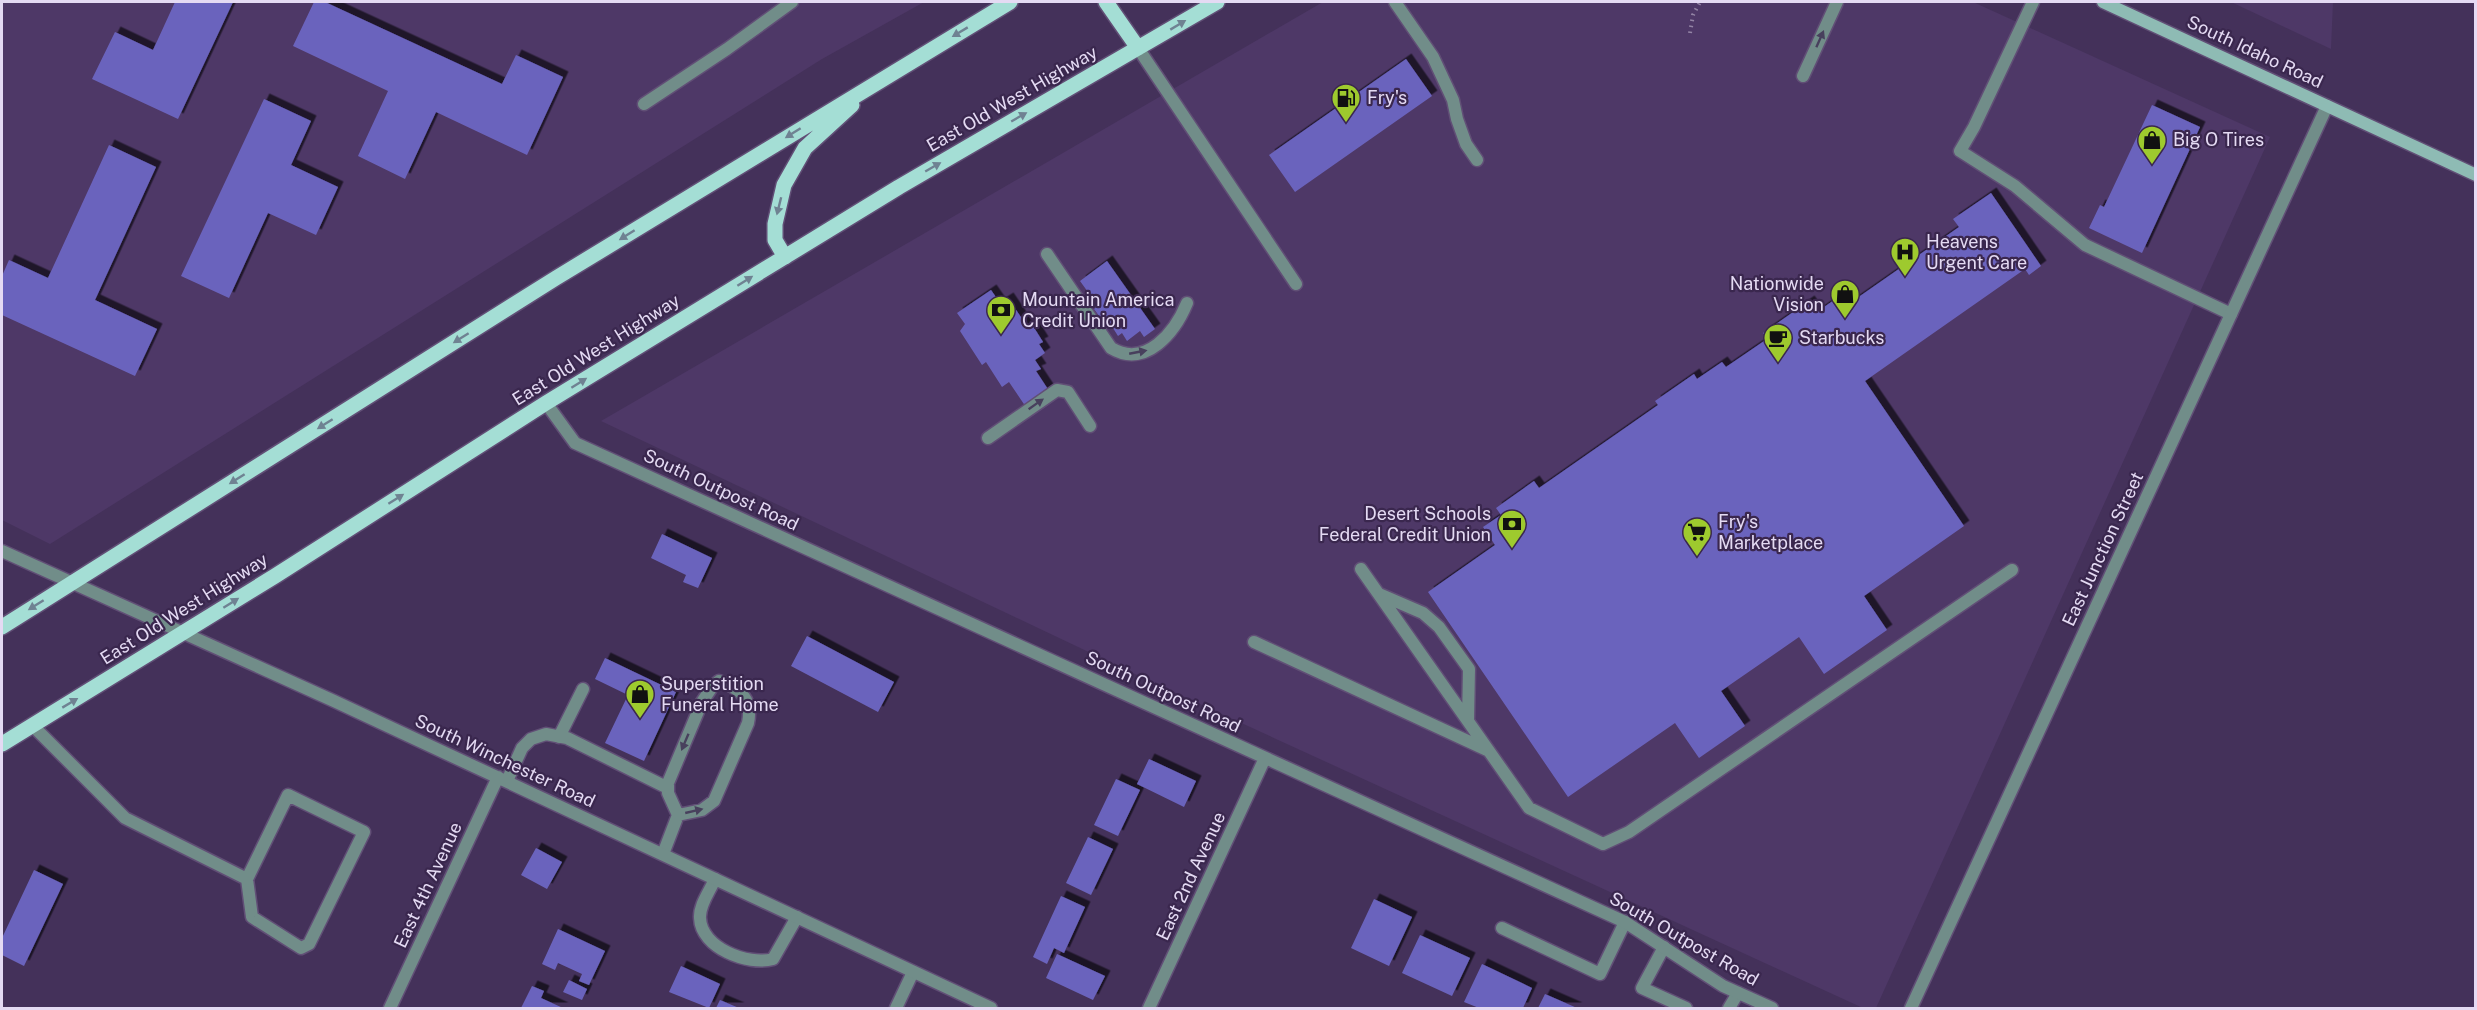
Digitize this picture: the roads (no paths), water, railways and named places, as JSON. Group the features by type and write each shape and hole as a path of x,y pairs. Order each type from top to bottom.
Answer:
{"main road":[{"path":"2,627 556,278 1010,2"},
{"path":"1106,2 1138,48"},
{"name":"East Old West Highway","path":"2,744 182,634 546,403 898,187 1217,2"},
{"name":"South Idaho Road","path":"2103,2 2475,175"},
{"path":"785,257 775,240 775,224 784,185 794,166 805,148 878,81"}],"street":[{"path":"644,104 727,49 792,2"},
{"path":"1395,2 1433,57 1453,100 1466,144 1477,160"},
{"path":"1803,76 1837,2"},
{"path":"2033,2 1960,152 2015,186 2085,245 2231,314"},
{"path":"1138,48 1296,284"},
{"name":"East Junction Street","path":"1911,1008 2327,106"},
{"path":"1047,254 1111,348 1120,354 1144,353 1172,332 1188,303"},
{"path":"988,438 1057,390 1068,392 1090,426"},
{"name":"South Outpost Road","path":"546,403 575,443 1625,922 1723,986 1772,1008"},
{"name":"South Winchester Road","path":"2,551 70,584 334,701 991,1008"},
{"path":"1361,569 1529,808 1603,844 1629,832 2012,570"},
{"path":"1378,594 1423,613 1439,627 1469,669 1468,721"},
{"path":"1254,642 1489,751"},
{"path":"663,855 678,815 668,788 671,775 691,728 712,687 719,681 742,692 748,702 750,714 748,723 714,801 702,810 678,815"},
{"path":"583,689 560,737 567,738 668,788"},
{"path":"32,725 125,818 247,879"},
{"name":"East 4th Avenue","path":"390,1008 502,779 522,748 531,739 546,734 560,737"},
{"name":"East 2nd Avenue","path":"1149,1008 1265,758"},
{"path":"288,795 364,832 309,944 301,948 252,917 247,879 288,795"},
{"path":"715,879 700,917 704,932 712,942 727,951 761,962 773,959 780,950 796,917"},
{"path":"1502,928 1600,974 1625,922"},
{"path":"1664,947 1642,988 1686,1008"},
{"path":"896,1008 913,972"},
{"path":"1730,1008 1738,993"}],"place":[{"name":"Fry's","path":"1346,124"},
{"name":"Big O Tires","path":"2152,166"},
{"name":"Heavens Urgent Care","path":"1905,278"},
{"name":"Nationwide Vision","path":"1845,320"},
{"name":"Mountain America Credit Union","path":"1001,336"},
{"name":"Starbucks","path":"1778,364"},
{"name":"Desert Schools Federal Credit Union","path":"1512,550"},
{"name":"Fry's Marketplace","path":"1697,558"},
{"name":"Superstition Funeral Home","path":"640,720"}]}
